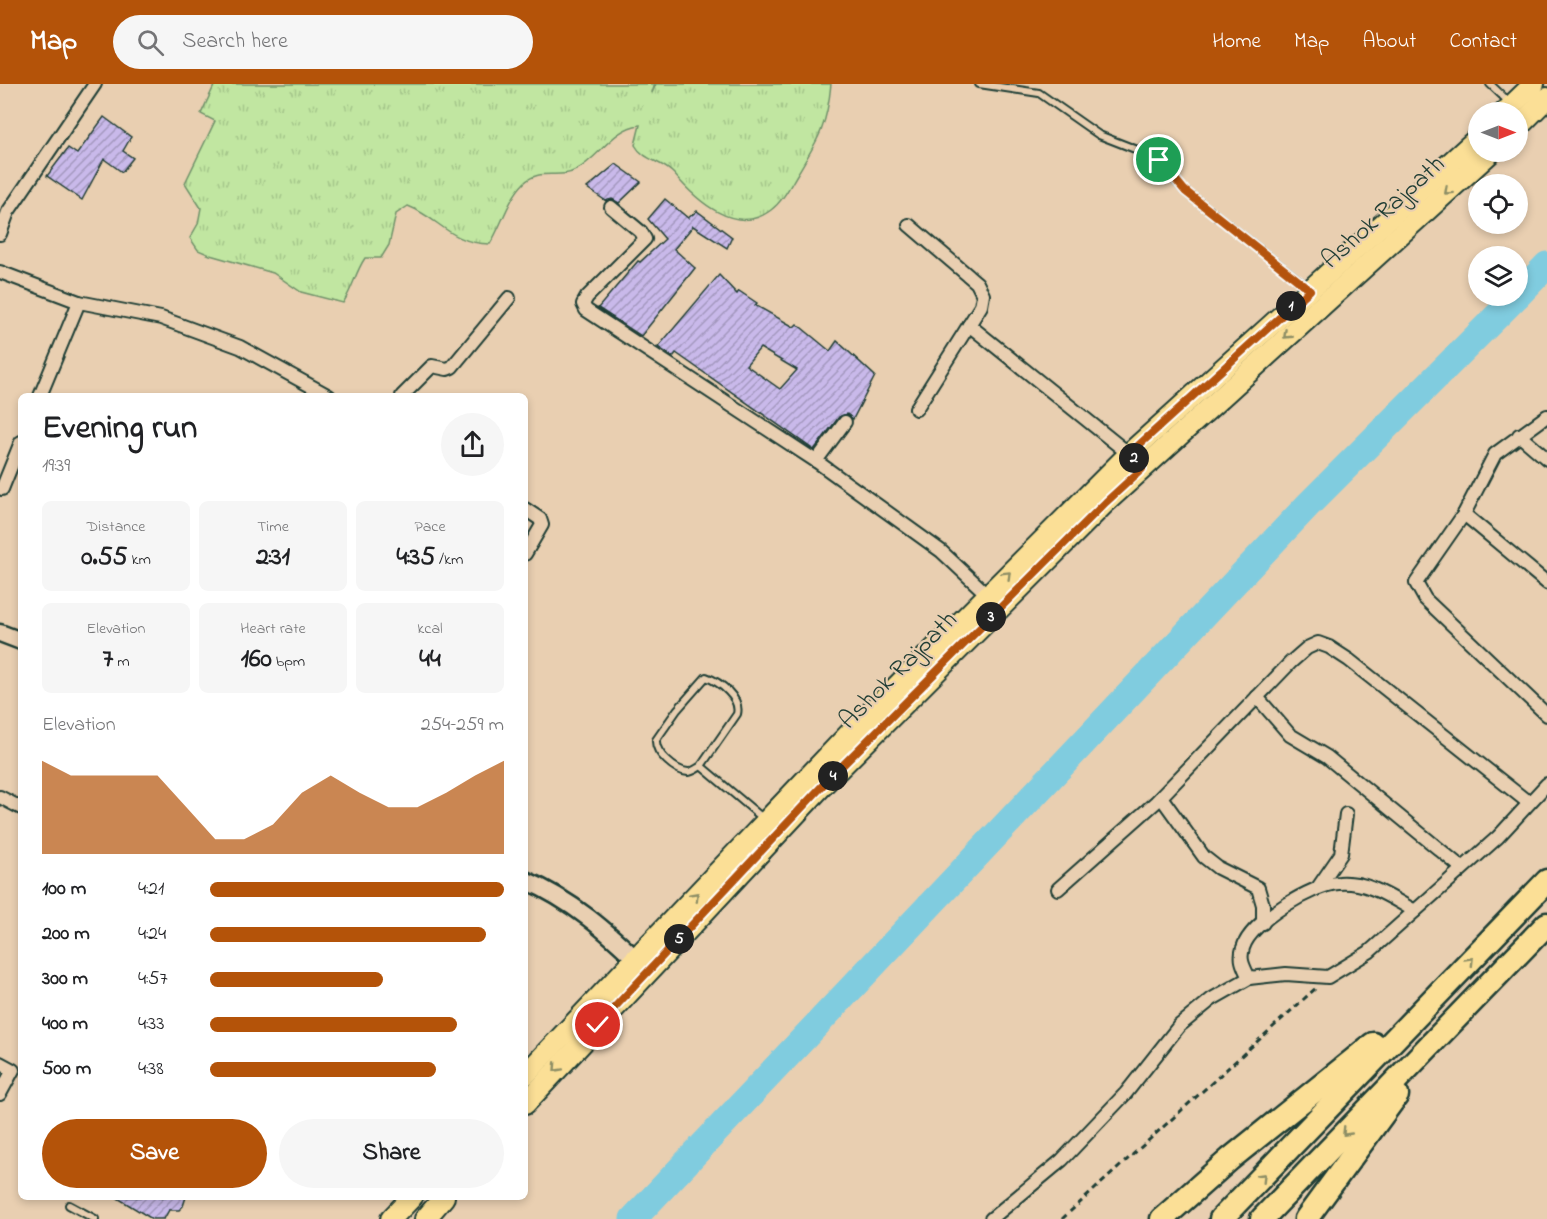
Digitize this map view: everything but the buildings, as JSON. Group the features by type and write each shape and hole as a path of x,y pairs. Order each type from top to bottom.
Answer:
{"highway":[{"path":"1221,1219 1547,881"},
{"path":"1262,1219 1547,924"},
{"path":"1162,1219 1230,1159 1448,983"},
{"path":"1306,1219 1446,1029"}],"main road":[{"path":"1523,102 1534,84"},
{"path":"1528,109 1547,98"},
{"name":"Ashok Rajpath","path":"528,1100 642,965 772,827 994,601 1310,290 1468,147"},
{"name":"Ashok Rajpath","path":"1136,461 1480,162"},
{"name":"Ashok Rajpath","path":"528,1072 642,965"},
{"path":"391,1219 409,1200"},
{"path":"425,1219 441,1200"}],"street":[{"path":"0,234 4,211 95,84"},
{"path":"611,207 641,232 645,239 643,244 586,297 583,304 586,310 816,461 941,551 994,601"},
{"path":"909,225 982,290 981,306 916,409"},
{"path":"0,272 79,302 161,318 231,344 323,393"},
{"path":"405,393 432,366 447,369 452,367 508,298"},
{"path":"41,393 79,302"},
{"path":"969,325 1136,461"},
{"path":"1547,416 1495,454 1464,514 1417,579 1417,588 1425,599 1547,715"},
{"path":"816,461 845,422"},
{"path":"1519,435 1547,459"},
{"path":"2,489 18,449"},
{"path":"528,511 540,519 542,525 528,549"},
{"path":"1464,514 1547,583"},
{"path":"0,633 18,640"},
{"path":"1058,889 1161,797 1257,697 1307,648 1318,643 1329,647 1529,803"},
{"path":"1257,697 1290,735 1327,757 1462,868"},
{"path":"991,1219 1062,1160 1126,1093 1179,1026 1212,999 1249,978 1286,974 1328,978 1369,952 1498,837 1547,784"},
{"path":"0,797 18,806"},
{"path":"1161,797 1204,857 1218,868 1258,888 1263,905 1263,923"},
{"path":"1319,886 1341,854 1346,814"},
{"path":"528,881 549,890 585,915 642,965"},
{"path":"1249,978 1241,962 1243,947 1251,932 1299,896 1319,886 1340,883 1370,886 1415,911"},
{"path":"0,1063 17,1072 0,1094"}],"lane":[{"path":"979,84 1039,93 1099,135 1153,156 1185,191 1310,290"},
{"path":"1490,84 1504,102"},
{"path":"706,677 726,690 737,701 739,707 737,714 701,766 692,772 684,772 658,753 656,740 677,710 706,677"},
{"path":"701,766 772,827"},
{"path":"69,1205 95,1219"}],"path":[{"path":"1062,1219 1328,978"}],"green space":[{"path":"215,84 655,84 652,93 656,84 831,84 821,131 811,150 779,202 771,210 758,217 744,219 731,217 705,204 669,170 638,150 635,145 640,125 630,127 614,137 576,170 563,174 543,174 530,178 524,183 509,204 490,244 465,240 408,206 396,214 389,245 381,258 365,258 343,303 301,292 273,273 198,250 190,238 198,224 201,208 185,183 215,121 201,114"}],"waterway":[{"path":"1528,285 1547,265"},
{"path":"633,1219 1308,505 1507,306"}],"route":[{"path":"598,1025 824,784 1106,502 1142,469 1130,453 1310,290 1178,185 1159,160"}]}
